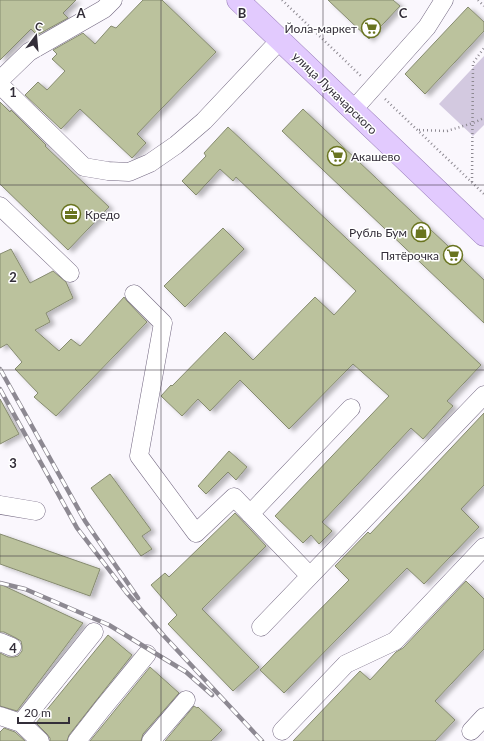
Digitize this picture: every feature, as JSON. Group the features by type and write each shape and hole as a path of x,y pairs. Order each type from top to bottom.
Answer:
{"main road":[{"name":"улица Луначарского","path":"238,0 484,235"}],"lane":[{"path":"0,80 29,52 104,9 113,0"},
{"path":"353,110 427,27 444,0"},
{"path":"0,85 84,167 108,171 129,172 150,163 176,145 204,121 280,40"},
{"path":"0,206 70,273"},
{"path":"134,294 163,323 139,456 196,533 234,497 310,576"},
{"path":"261,627 484,395"},
{"path":"250,514 351,408"},
{"path":"0,505 36,511"},
{"path":"282,731 346,664 394,641 484,547"},
{"path":"21,723 94,632"},
{"path":"77,741 102,708 147,654"},
{"path":"151,741 186,700"},
{"path":"0,716 21,723 40,741"},
{"path":"471,730 484,717"}],"path":[{"path":"478,0 484,6"},
{"path":"472,182 473,63 484,48"},
{"path":"418,130 447,130 473,123 484,118"}],"shaded area":[{"path":"484,56 484,125 473,136 439,104"}],"building":[{"path":"0,0 76,0 63,13 68,18 37,35 31,29 0,60"},
{"path":"143,0 162,0 216,52 137,134 146,143 132,158 80,109 61,129 25,95 38,82 47,90 65,71 52,59 57,54 53,50 83,33 95,44 111,26 116,28"},
{"path":"328,0 393,0 400,6 369,39"},
{"path":"468,7 484,22 484,31 425,94 405,74"},
{"path":"0,102 10,112 11,110 46,145 45,146 109,207 68,250 0,184"},
{"path":"303,109 484,280 484,323 282,131"},
{"path":"228,127 481,365 447,401 453,406 423,439 411,428 322,522 332,531 319,544 311,535 303,543 275,516 389,396 353,364 289,429 240,380 210,411 198,399 182,416 161,396 225,332 253,360 315,297 334,315 356,291 236,177 233,181 220,169 196,195 182,181 206,156 204,153"},
{"path":"223,228 244,249 185,307 164,286"},
{"path":"11,249 30,283 53,271 66,282 73,298 46,313 50,322 35,330 59,351 71,339 80,346 124,297 147,322 56,416 34,397 38,393 15,369 22,362 7,344 0,348 0,254"},
{"path":"0,399 19,434 0,444"},
{"path":"484,413 484,485 461,509 479,527 424,584 407,568 284,693 260,670 349,580 335,566 368,532 370,534"},
{"path":"229,451 247,467 236,480 228,472 206,494 198,486"},
{"path":"110,474 151,530 142,536 152,549 141,556 91,488"},
{"path":"235,513 266,546 202,609 259,667 233,691 168,624 177,615 151,585 165,573 169,577"},
{"path":"0,534 100,569 90,596 0,564"},
{"path":"466,581 484,599 484,649 435,701 455,720 435,741 293,741 360,671 370,680 396,652 403,648"},
{"path":"0,584 83,623 17,711 0,706 0,653 8,657 18,656 22,651 22,646 21,641 4,632 0,632"},
{"path":"108,635 132,655 69,735 67,741 50,741 47,734 36,723"},
{"path":"150,667 179,693 143,734 141,741 90,741"},
{"path":"194,706 197,708 198,707 222,730 211,741 165,741"},
{"path":"4,728 15,732 25,741 0,741 0,732"}],"railway":[{"path":"0,369 85,521 138,598"},
{"path":"0,389 77,528 126,592 164,636 262,741"},
{"path":"0,583 25,589 109,625 186,672 212,695"}],"place":[{"name":"Йола-маркет","path":"371,28"},
{"name":"Акашево","path":"337,156"},
{"name":"Кредо","path":"71,214"},
{"name":"Рубль Бум","path":"421,232"},
{"name":"Пятёрочка","path":"453,255"}]}
